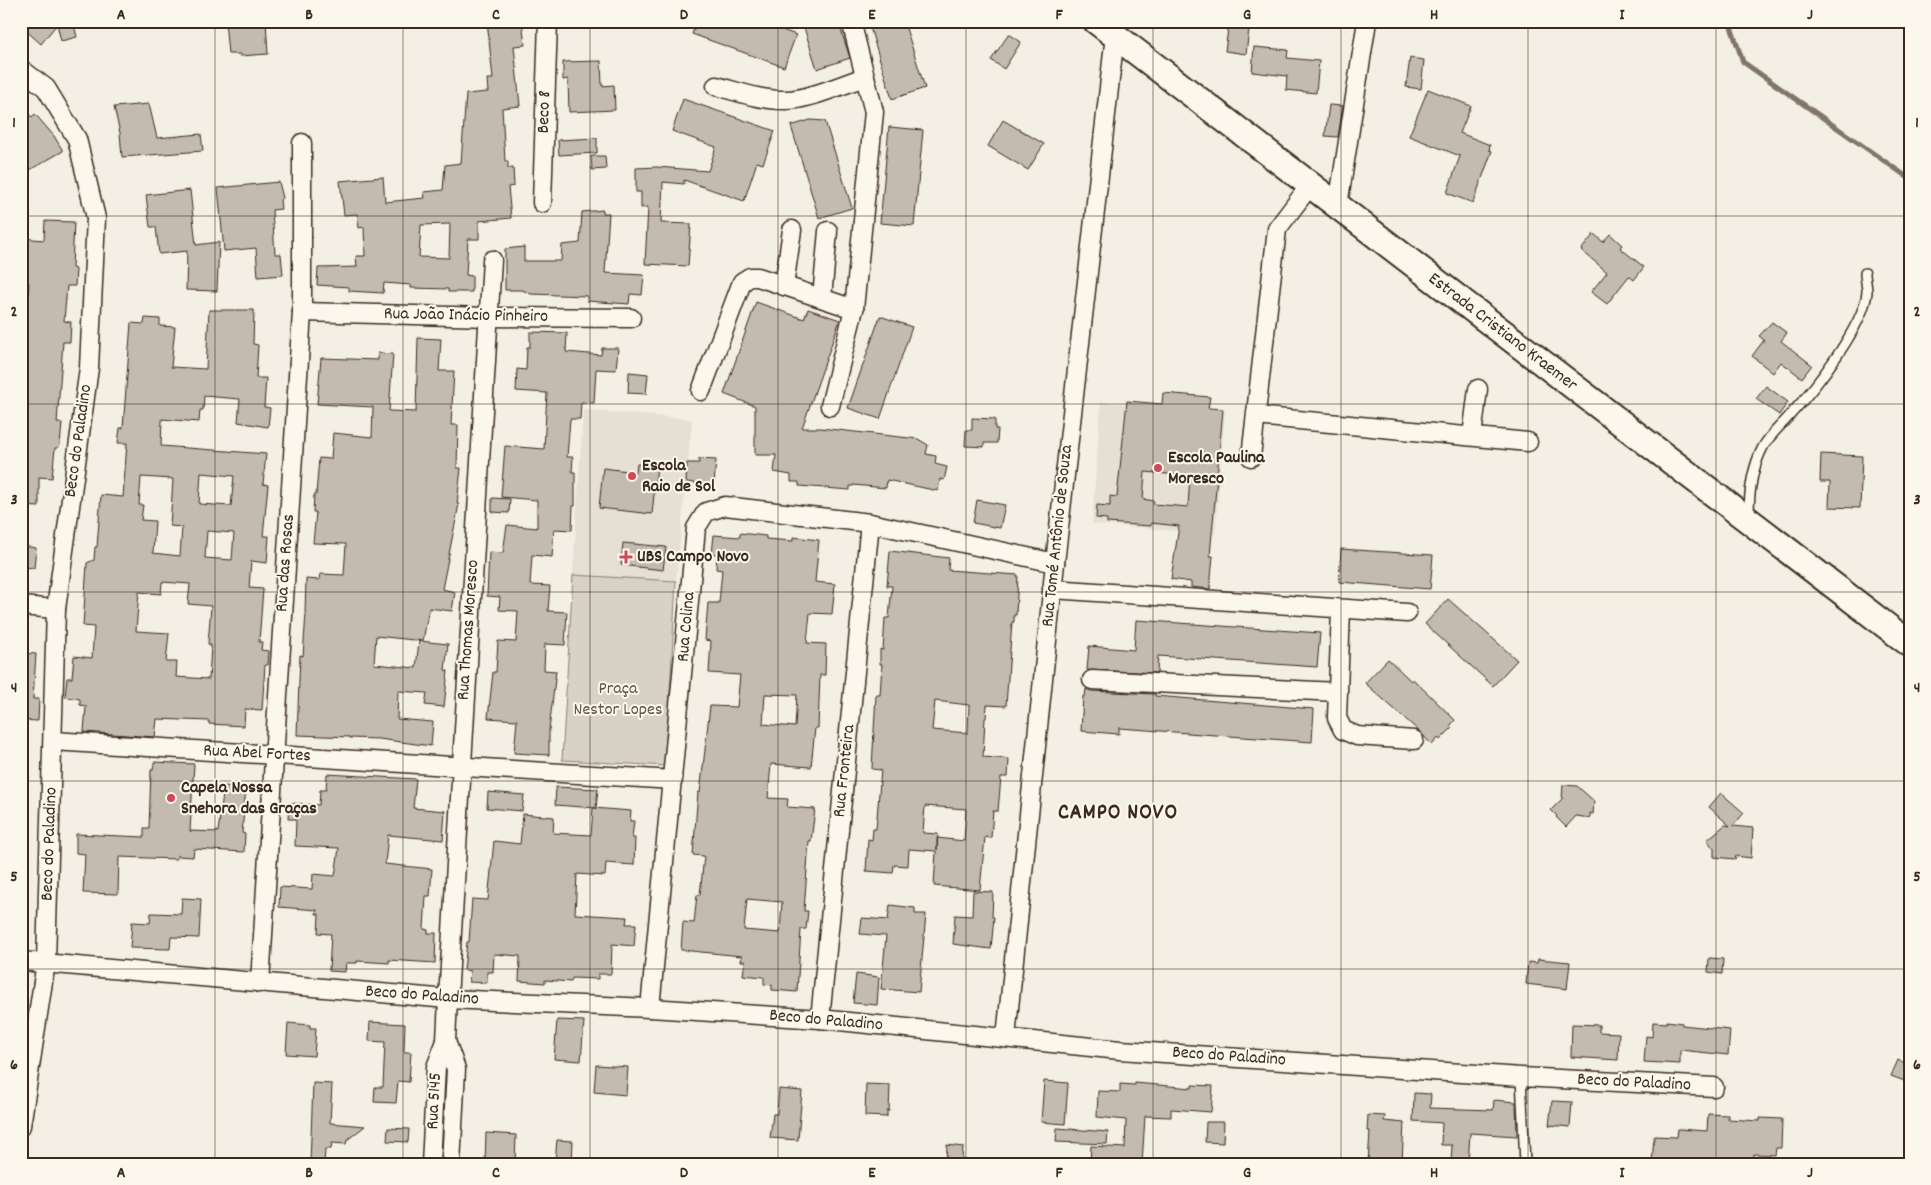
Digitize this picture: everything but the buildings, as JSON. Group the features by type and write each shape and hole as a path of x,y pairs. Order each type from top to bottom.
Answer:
{"main road":[{"name":"Estrada Cristiano Kraemer","path":"1105,28 1910,644"}],"street":[{"name":"Beco 8","path":"542,203 548,21"},
{"path":"830,406 854,309 874,112 851,21"},
{"path":"1338,205 1367,21"},
{"name":"Rua Tomé Antônio de Souza","path":"1006,1037 1055,563 1105,28"},
{"name":"Beco do Paladino","path":"21,70 46,88 77,139 96,218 89,368 56,609 46,962 448,999 650,1008 820,1019 1120,1050 1521,1077 1714,1087"},
{"path":"716,86 761,98 786,100 806,96 865,77"},
{"name":"Rua das Rosas","path":"260,983 302,312 302,142"},
{"path":"1252,457 1277,229 1311,184"},
{"path":"784,286 792,230"},
{"path":"822,298 828,231"},
{"name":"Rua Thomas Moresco","path":"448,999 460,765 492,260"},
{"path":"701,392 742,282 750,277 758,277 854,309"},
{"name":"Rua João Inácio Pinheiro","path":"302,312 489,317 631,318"},
{"path":"1472,436 1478,389"},
{"path":"1256,416 1528,442"},
{"name":"Rua Colina","path":"650,1008 696,528 706,512 725,506 870,523 1055,563"},
{"name":"Rua Fronteira","path":"820,1019 870,523"},
{"path":"1052,589 1407,613"},
{"path":"21,606 56,609"},
{"path":"1341,609 1337,718 1343,730 1357,736 1414,740"},
{"path":"1092,680 1338,692"},
{"name":"Rua Abel Fortes","path":"53,741 460,765 673,780"},
{"path":"21,961 46,962 21,1126"},
{"name":"Rua 5145","path":"431,1164 436,1067 446,1041 448,999"},
{"name":"Rua 5145","path":"446,1041 456,1069 451,1164"}],"lane":[{"path":"1749,521 1749,500 1754,469 1762,447 1823,377 1854,327 1862,313 1867,292 1865,273"},
{"path":"1521,1077 1524,1164"}],"shaded area":[{"name":"Escola Paulina Moresco","path":"1101,402 1225,411 1215,534 1092,524"},
{"name":"Escola Raio de Sol","path":"583,410 692,419 676,581 573,575"}],"green space":[{"name":"Praça Nestor Lopes","path":"573,575 676,581 666,766 562,760"}],"waterway":[{"path":"1729,21 1743,62 1910,179"}],"place":[{"name":"Escola Paulina Moresco","path":"1158,468"},
{"name":"Escola Raio de Sol","path":"632,476"},
{"name":"UBS Campo Novo","path":"626,557"},
{"name":"Capela Nossa Snehora das Graças","path":"171,798"}],"district":[{"name":"CAMPO NOVO","path":"1118,813"}]}
